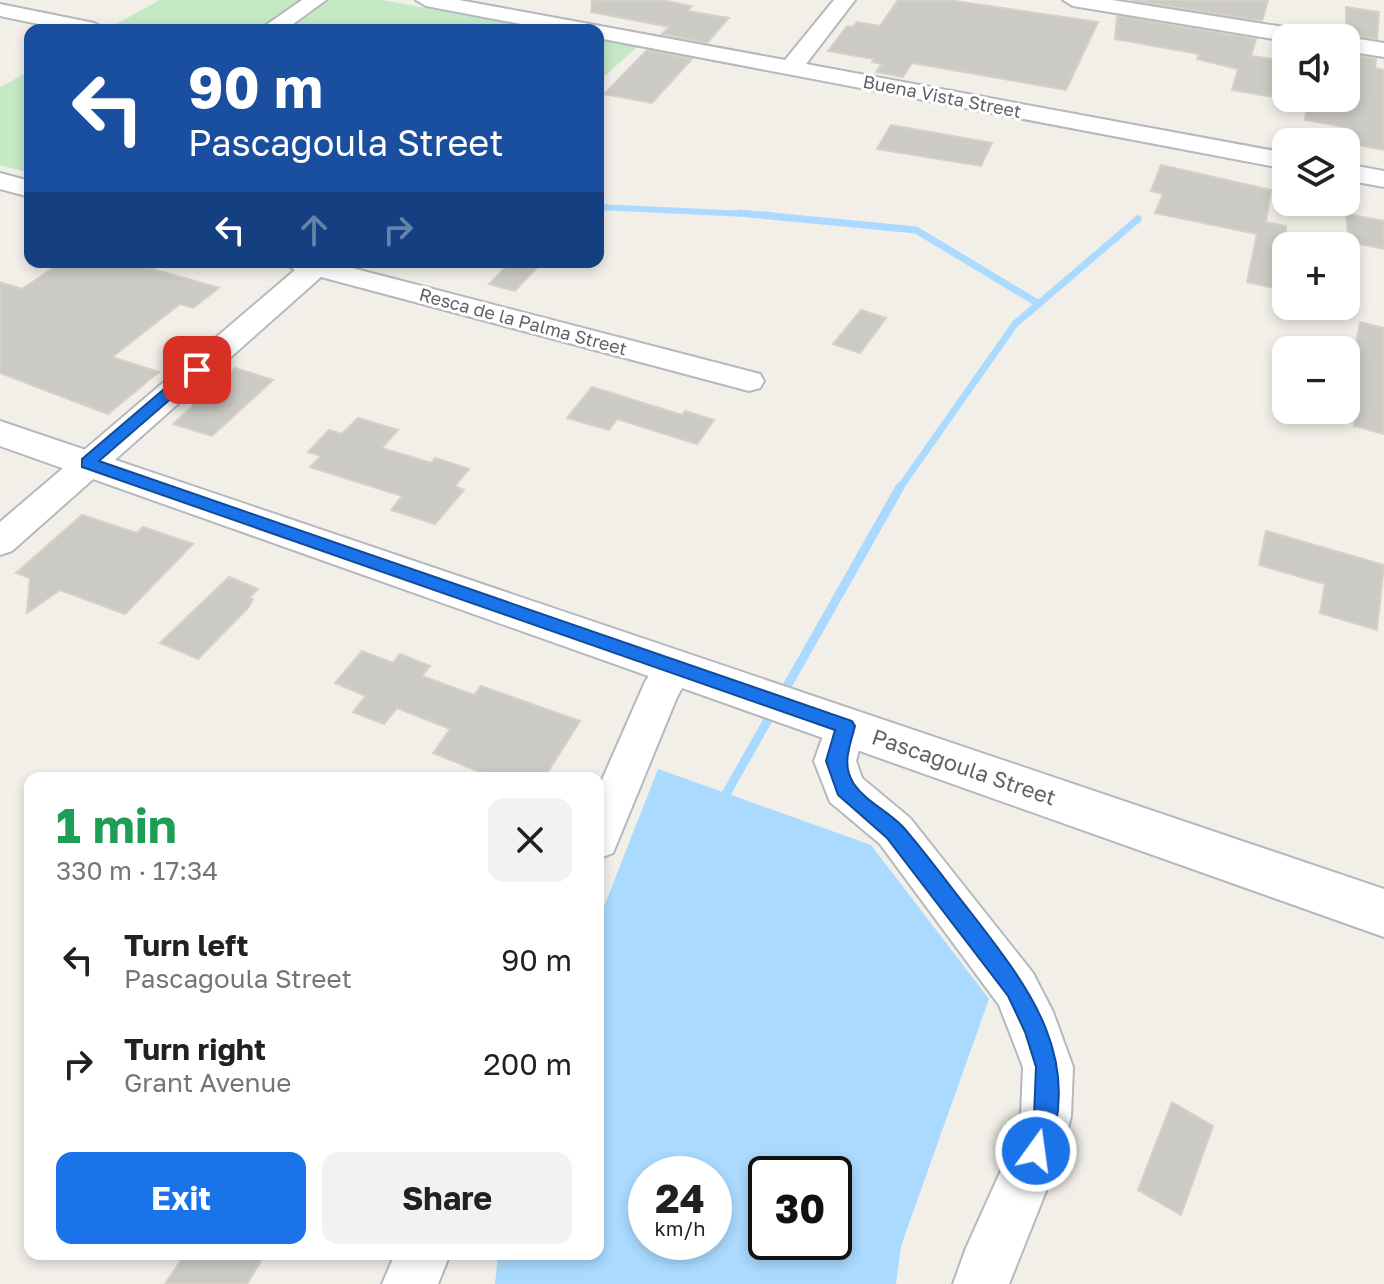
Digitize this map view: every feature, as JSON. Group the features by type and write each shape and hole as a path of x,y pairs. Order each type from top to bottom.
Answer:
{"street":[{"path":"279,24 316,0"},
{"path":"426,0 554,24"},
{"path":"791,68 845,0"},
{"path":"1073,0 1272,32"},
{"path":"0,10 69,24"},
{"name":"Buena Vista Street","path":"604,33 1272,158"},
{"path":"1360,46 1384,50"},
{"path":"1360,175 1384,179"},
{"path":"0,542 302,268"},
{"name":"Resca de la Palma Street","path":"321,268 749,381"},
{"name":"Pascagoula Street","path":"0,433 1384,913"},
{"path":"604,826 659,693 675,667"},
{"path":"845,726 835,761 845,789 895,831 1016,989 1036,1029 1048,1067 1046,1116 1036,1151 985,1267 981,1284"},
{"path":"410,1284 420,1260"}],"green space":[{"path":"160,0 382,0 513,24 116,24"},
{"path":"604,41 637,47 604,77"},
{"path":"24,74 24,171 0,165 0,87"}],"water":[{"path":"658,769 871,845 989,999 901,1246 896,1284 495,1284 497,1260 604,1260 604,907"}],"building":[{"path":"592,0 661,0 692,6 687,11 729,18 707,43 662,34 669,27 591,12"},
{"path":"898,0 948,0 1098,22 1066,90 912,63 903,77 876,72 882,64 872,62 874,59 828,51 847,26 853,27 857,22 880,26"},
{"path":"1131,0 1268,0 1262,21"},
{"path":"1346,7 1379,12 1377,39 1360,36 1360,24 1346,24"},
{"path":"1117,16 1256,39 1251,56 1272,59 1272,97 1232,90 1238,69 1197,59 1199,54 1115,39"},
{"path":"647,50 692,59 652,103 604,94"},
{"path":"1360,56 1376,59 1375,68 1384,70 1384,150 1360,145 1360,128 1305,120 1306,112 1360,112"},
{"path":"891,125 992,143 981,166 877,149"},
{"path":"1161,165 1271,190 1266,222 1286,226 1286,232 1272,232 1272,287 1247,282 1257,234 1155,213 1163,194 1151,191"},
{"path":"1346,216 1384,221 1384,249 1360,244 1360,232 1348,232"},
{"path":"53,268 149,268 219,288 193,308 180,304 112,357 159,372 108,414 0,373 0,282 22,289"},
{"path":"505,268 536,268 515,291 489,284"},
{"path":"861,310 886,318 860,353 833,344"},
{"path":"1360,322 1384,328 1384,434 1354,426 1360,424 1360,336 1357,336"},
{"path":"235,368 273,380 212,436 173,424 193,406 191,396 207,382 217,385"},
{"path":"592,387 682,415 685,411 714,420 697,444 617,419 609,430 567,418"},
{"path":"358,418 398,430 382,448 431,463 435,458 469,469 455,486 464,490 435,524 391,510 402,496 310,467 321,456 308,452 329,430 342,434"},
{"path":"82,515 137,533 143,527 193,544 125,614 60,590 27,613 30,578 16,573"},
{"path":"1266,531 1384,565 1377,630 1320,613 1325,584 1259,565"},
{"path":"229,577 258,589 249,598 253,599 249,607 198,659 160,643"},
{"path":"362,651 393,663 400,654 430,666 422,676 474,695 481,686 580,721 548,772 480,772 433,753 450,729 397,708 384,724 353,712 366,696 335,683"},
{"path":"1172,1102 1213,1126 1181,1215 1138,1190"},
{"path":"181,1260 261,1260 247,1284 165,1284"}],"waterway":[{"path":"604,207 751,214"},
{"path":"740,213 751,214"},
{"path":"751,214 771,215"},
{"path":"751,214 916,230 1039,304"},
{"path":"1039,304 1138,219"},
{"path":"899,489 1015,324 1039,304"},
{"path":"782,695 900,487"},
{"path":"726,794 773,711"}],"route":[{"path":"197,370 87,463 845,726 835,761 845,789 895,831 1016,989 1036,1029 1048,1067 1046,1116 1036,1151"}]}
